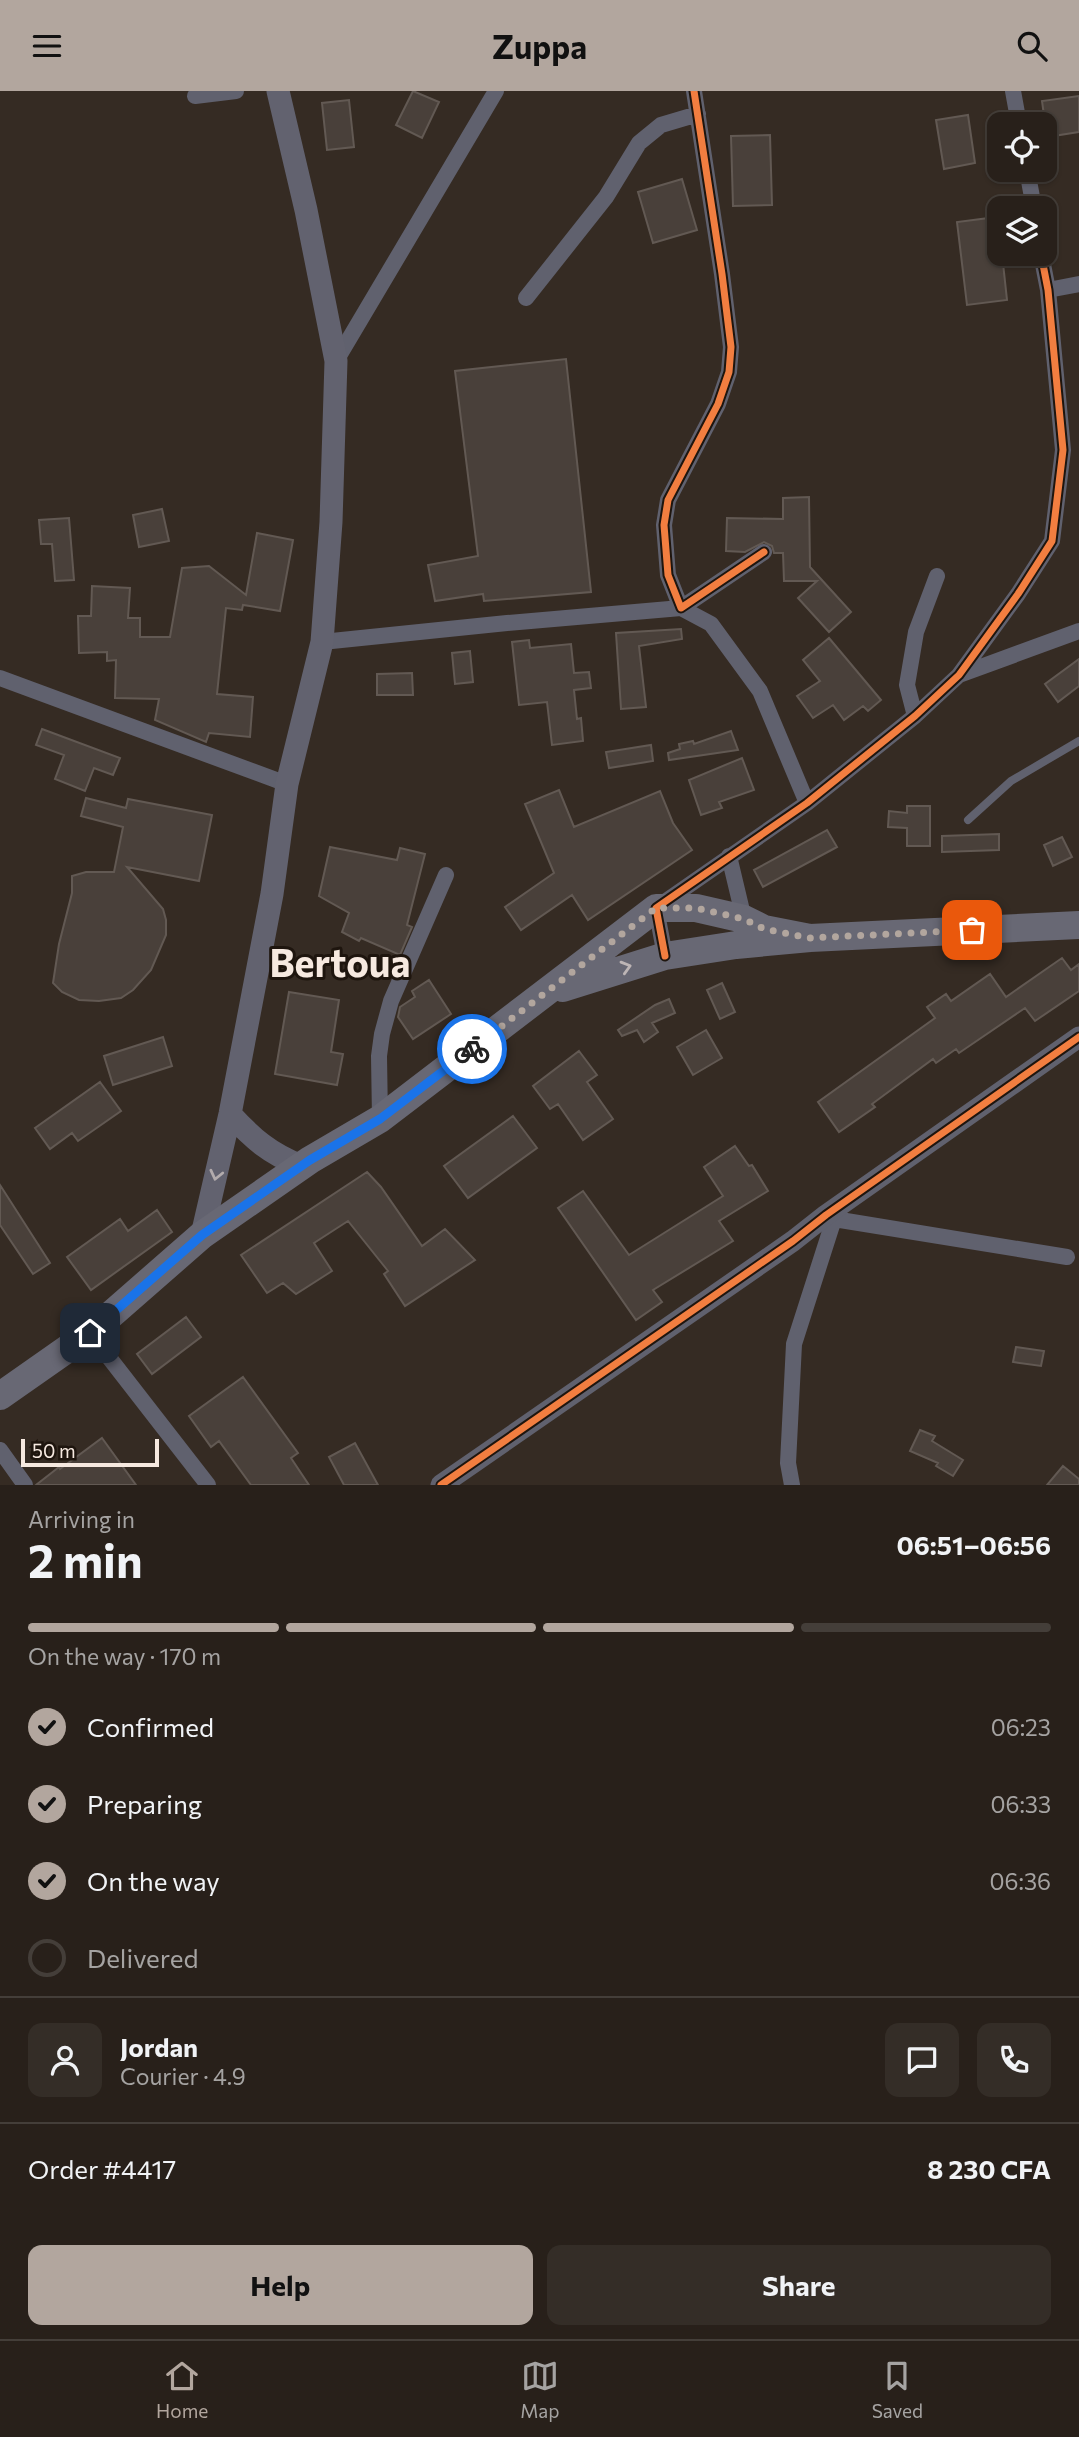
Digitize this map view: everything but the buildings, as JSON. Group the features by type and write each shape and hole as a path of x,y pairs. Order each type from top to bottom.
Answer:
{"highway":[{"path":"0,1396 90,1333 202,1235 310,1160 380,1119 656,908 696,908 740,932"},
{"path":"541,996 740,932 764,929 810,938 1079,925"}],"main road":[{"path":"202,1235 230,1114 272,894 287,784 321,642 331,522 336,361 306,209 278,91"},
{"path":"230,1114 256,1141 278,1157 301,1166 310,1160"}],"street":[{"path":"194,96 236,91"},
{"path":"336,361 496,91"},
{"path":"694,91 731,347 729,372 718,404 668,500 664,525 668,575 681,608 711,624 760,691 807,803"},
{"path":"1013,91 1017,112"},
{"path":"526,298 606,197 639,143 661,125 698,114"},
{"path":"665,956 656,908 807,803 915,716 959,675 1018,594 1052,541 1063,450 1043,266"},
{"path":"1048,290 1079,284"},
{"path":"321,642 507,622 681,608 764,552"},
{"path":"915,716 907,685 916,632 937,576"},
{"path":"959,675 1079,631"},
{"path":"0,678 287,784"},
{"path":"729,856 740,932"},
{"path":"380,1119 379,1056 382,1034 391,1001 446,875"},
{"path":"441,1485 830,1217 1079,1037"},
{"path":"830,1217 1067,1257"},
{"path":"792,1485 788,1463 794,1344 830,1217"},
{"path":"90,1333 208,1485"},
{"path":"0,1450 25,1485"}],"lane":[{"path":"968,820 1011,781 1079,741"}],"cycle path":[{"path":"694,91 731,347 729,372 718,404 668,500 664,525 668,575 681,608 764,552"},
{"path":"665,956 656,908 807,803 915,716 959,675 1018,594 1052,541 1063,450 1043,266"},
{"path":"441,1485 793,1241 1079,1037"}],"way so far":[{"path":"472,1049 656,908 696,908 744,919 764,929 810,938 972,930"}],"district":[{"name":"Bertoua","path":"340,964"}],"route":[{"path":"90,1333 202,1235 310,1160 380,1119 472,1049"}]}
